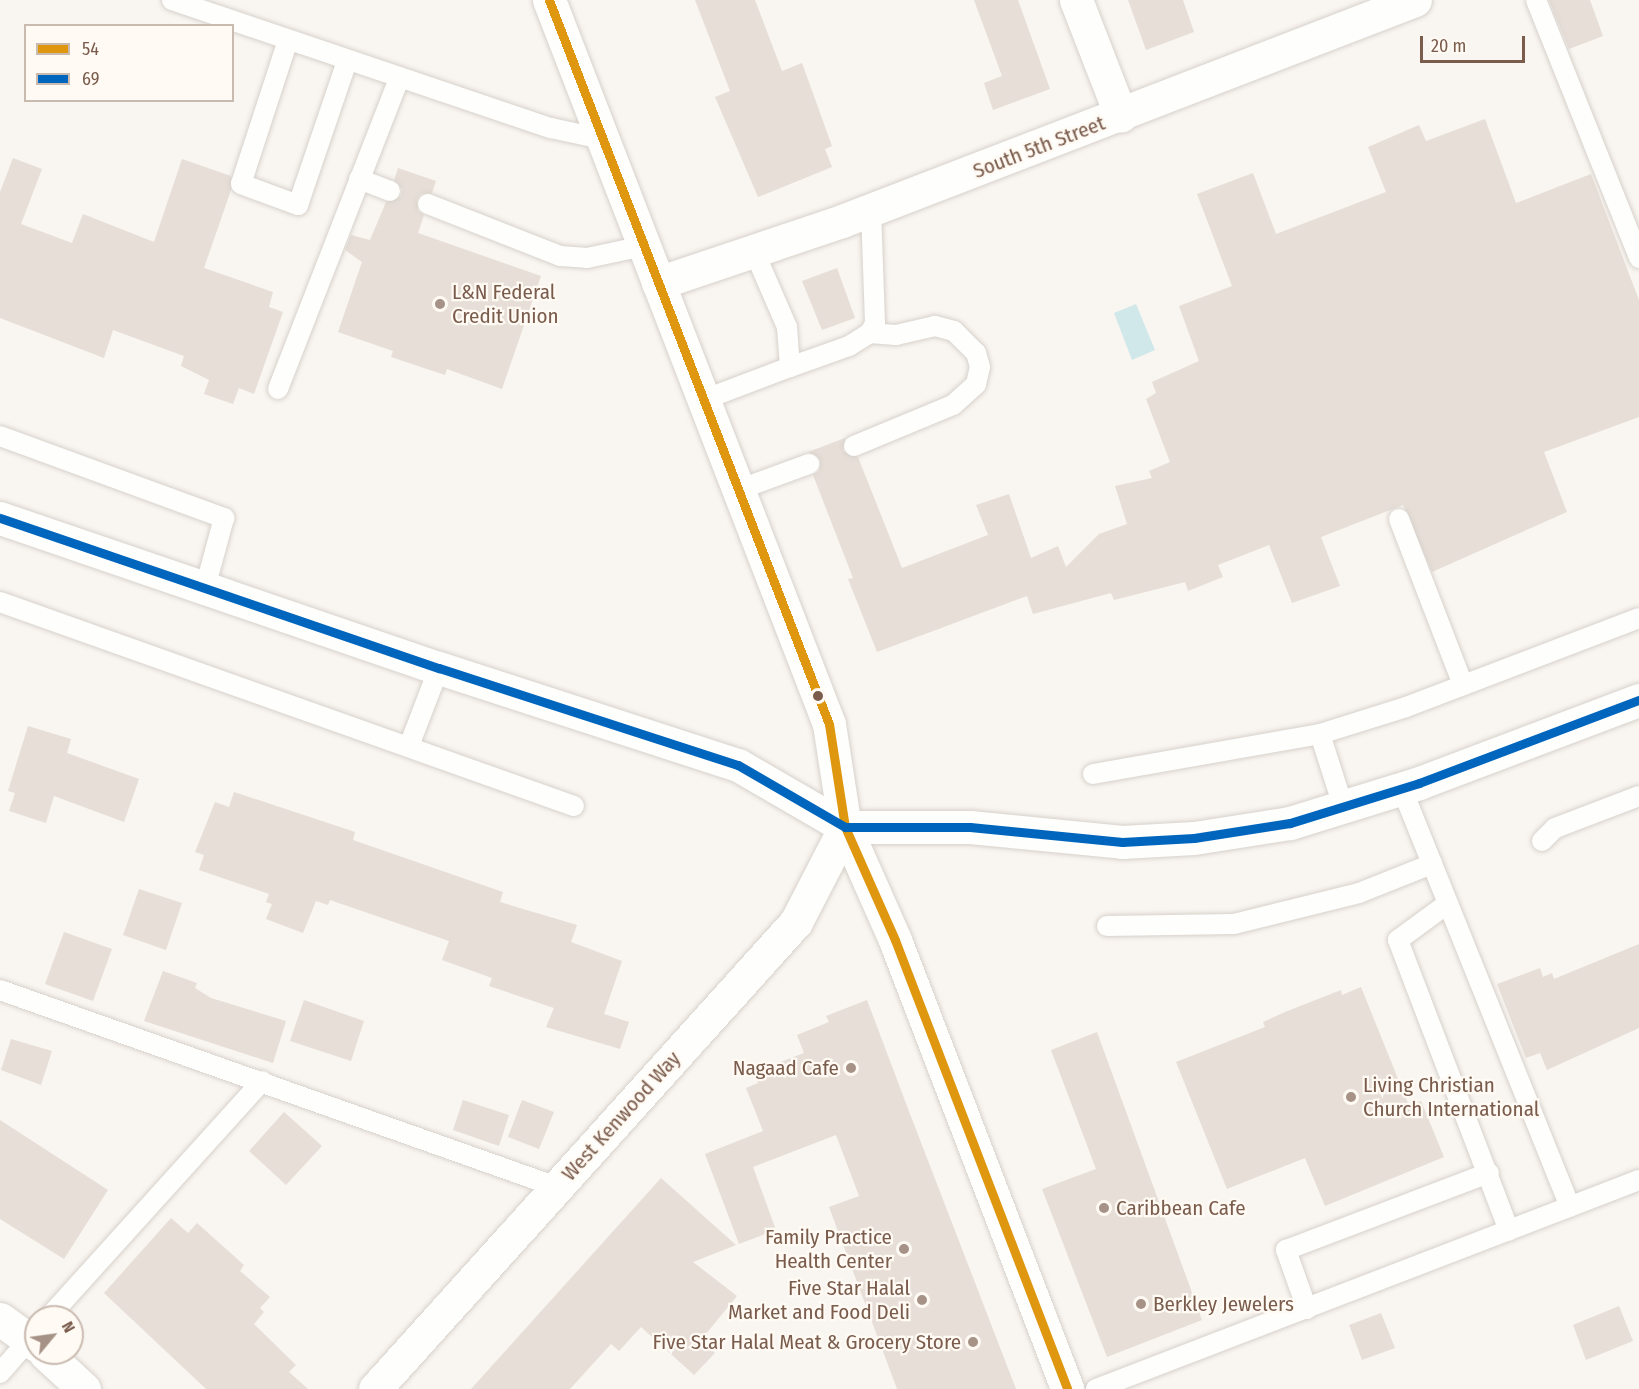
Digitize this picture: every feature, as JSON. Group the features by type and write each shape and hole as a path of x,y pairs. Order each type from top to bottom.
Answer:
{"street":[{"path":"549,0 829,724 845,827 895,940 1066,1389"},
{"path":"1076,0 1121,116"},
{"name":"South 5th Street","path":"658,283 871,210 1121,116 1415,0"},
{"path":"0,518 439,668 738,765 845,827 969,827 1122,842 1194,838 1290,823 1344,809 1402,789 1639,700"},
{"name":"West Kenwood Way","path":"375,1389 796,922 845,827"},
{"path":"0,1319 24,1330"},
{"path":"63,1365 84,1389"}],"lane":[{"path":"171,0 551,128 603,138"},
{"path":"1536,0 1639,258"},
{"path":"288,40 241,184 298,205 347,61"},
{"path":"278,388 399,78"},
{"path":"358,179 390,191"},
{"path":"428,204 560,256 587,258 644,246"},
{"path":"703,400 849,346 869,333 875,322 871,210"},
{"path":"754,251 787,327 790,368"},
{"path":"854,446 953,405 976,384 980,367 976,353 954,331 935,326 896,335 869,333"},
{"path":"0,436 224,518 205,588"},
{"path":"738,490 809,464"},
{"path":"1399,519 1463,685"},
{"path":"0,602 574,806"},
{"path":"1093,774 1320,734 1463,685 1639,618"},
{"path":"409,746 439,668"},
{"path":"1320,734 1344,809"},
{"path":"1402,789 1570,1207"},
{"path":"1542,841 1555,828 1639,796"},
{"path":"1107,926 1234,924 1359,893 1432,864"},
{"path":"1448,904 1398,940 1509,1230"},
{"path":"0,990 557,1187"},
{"path":"67,1305 262,1081"},
{"path":"1307,1309 1286,1250 1489,1173"},
{"path":"1096,1389 1639,1180"},
{"path":"0,1373 24,1351"}],"water":[{"path":"1136,304 1155,350 1132,360 1114,313"}],"building":[{"path":"695,0 755,0 782,71 802,63 832,146 825,149 832,167 758,197 715,97 730,91"},
{"path":"974,0 1018,0 1050,89 993,110 984,83 1002,76"},
{"path":"1128,0 1183,0 1194,32 1146,50"},
{"path":"1549,0 1590,0 1603,36 1569,49"},
{"path":"1485,119 1516,203 1591,174 1639,300 1639,417 1544,452 1567,512 1432,572 1403,505 1321,537 1340,586 1292,603 1269,545 1218,565 1223,577 1188,591 1185,582 1114,600 1111,593 1033,614 1027,596 877,652 848,579 853,578 813,475 819,471 820,460 808,452 845,438 843,451 858,457 902,568 988,535 976,505 1009,494 1031,558 1058,546 1066,567 1099,534 1127,524 1115,486 1152,478 1149,471 1170,462 1146,399 1156,393 1152,382 1199,361 1179,306 1232,286 1197,194 1253,173 1276,234 1386,192 1368,147 1419,125 1426,141"},
{"path":"13,158 42,169 21,224 72,243 83,214 154,242 182,159 231,176 231,190 204,268 273,292 269,307 283,312 254,394 239,388 233,404 204,394 209,380 181,366 184,356 113,330 104,358 0,318 0,192"},
{"name":"L&N Federal Credit Union","path":"398,168 436,181 432,193 421,194 417,200 418,211 424,215 418,233 541,276 502,389 447,369 445,375 391,357 393,351 338,332 362,262 345,250 351,235 370,240 386,202 401,196 402,189 394,180"},
{"path":"837,268 855,318 822,330 802,281"},
{"path":"28,726 71,739 67,753 139,779 124,822 54,796 46,823 9,811 15,793 8,791"},
{"path":"234,792 355,832 353,840 503,892 500,902 577,925 571,942 622,961 604,1014 629,1022 620,1049 546,1027 554,1008 489,986 492,978 442,960 449,941 330,900 328,905 316,901 303,933 266,919 272,904 266,902 269,894 199,870 204,855 195,852 215,802 229,807"},
{"path":"139,889 182,903 166,950 123,935"},
{"path":"64,932 112,949 93,1001 45,984"},
{"path":"1639,944 1639,1028 1547,1070 1540,1053 1526,1058 1497,984 1540,968 1543,977 1552,973 1554,979"},
{"path":"163,971 197,983 195,988 211,998 286,1021 273,1063 144,1021"},
{"name":"Living Christian Church International","path":"1361,987 1409,1106 1421,1101 1444,1157 1325,1206 1305,1158 1227,1189 1176,1062 1265,1027 1263,1022 1285,1012 1341,990 1342,995"},
{"path":"304,1000 364,1021 351,1061 290,1041"},
{"path":"867,1000 1016,1389 897,1389 829,1207 859,1196 836,1135 753,1167 776,1230 739,1244 705,1154 763,1131 746,1088 758,1083 754,1072 804,1053 797,1035 829,1022 826,1016"},
{"path":"1097,1032 1202,1320 1107,1357 1042,1189 1096,1169 1051,1050"},
{"path":"11,1039 52,1051 41,1085 1,1070"},
{"path":"463,1100 509,1115 499,1146 453,1130"},
{"path":"522,1100 554,1112 539,1149 508,1137"},
{"path":"284,1112 322,1146 286,1185 249,1151"},
{"path":"0,1120 108,1190 64,1259 0,1219"},
{"path":"661,1178 736,1245 693,1262 737,1296 701,1340 715,1353 694,1375 641,1327 619,1351 611,1344 570,1389 471,1389"},
{"path":"171,1218 188,1233 197,1223 244,1265 240,1271 270,1297 260,1308 264,1312 254,1324 296,1365 289,1372 308,1389 206,1389 104,1293"},
{"path":"1619,1306 1633,1341 1586,1360 1573,1325"},
{"path":"1381,1313 1395,1348 1362,1360 1349,1325"}],"transit line":[{"name":"54","path":"549,0 829,724 845,827 895,940 1067,1389"},
{"name":"69","path":"0,518 439,668 738,765 845,827 970,827 1122,842 1194,838 1290,823 1419,783 1639,700"}],"place":[{"name":"L&N Federal Credit Union","path":"440,304"},
{"name":"Nagaad Cafe","path":"851,1068"},
{"name":"Living Christian Church International","path":"1351,1097"},
{"name":"Caribbean Cafe","path":"1104,1208"},
{"name":"Family Practice Health Center","path":"904,1249"},
{"name":"Five Star Halal Market and Food Deli","path":"922,1300"},
{"name":"Berkley Jewelers","path":"1141,1304"},
{"name":"Five Star Halal Meat & Grocery Store","path":"973,1342"}]}
